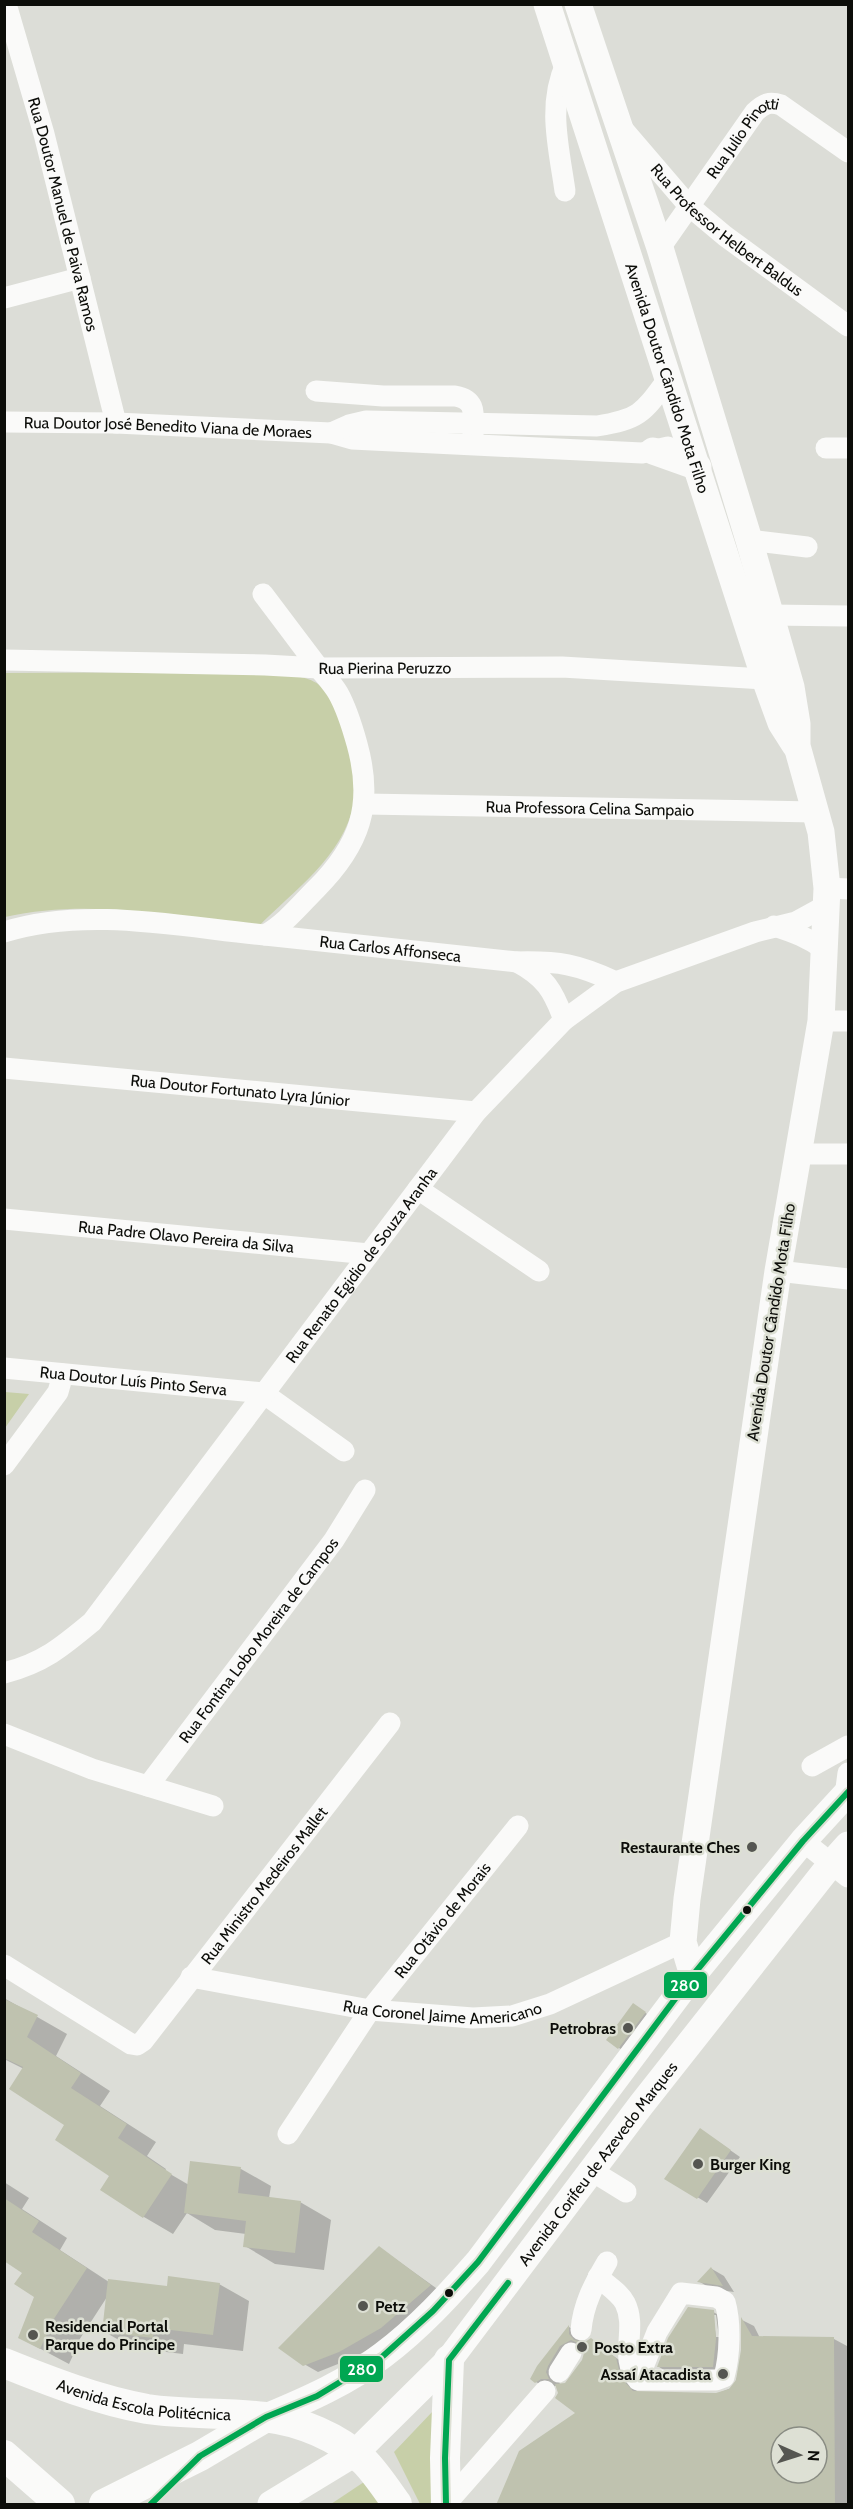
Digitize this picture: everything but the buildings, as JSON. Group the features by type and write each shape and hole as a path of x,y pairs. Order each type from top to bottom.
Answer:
{"highway":[{"path":"446,2504 449,2360"},
{"name":"Avenida Escola Politécnica","path":"4,2363 90,2395 147,2409 189,2414 266,2417 308,2427 355,2453 366,2463 397,2505"},
{"path":"104,2505 200,2456 266,2417"},
{"path":"4,2455 60,2505"},
{"path":"151,2505 200,2456"}],"main road":[{"name":"Avenida Doutor Cândido Mota Filho","path":"547,4 765,679 781,723 796,746"},
{"name":"Avenida Doutor Cândido Mota Filho","path":"578,4 660,248 749,540 795,708 796,746 815,812 834,894 825,950 820,1021 778,1271 687,1899 683,1942 693,1975"},
{"path":"665,368 690,347"},
{"path":"688,439 715,426"},
{"path":"648,452 698,467"},
{"path":"266,2417 317,2396 383,2356 445,2299 478,2262 693,1975 847,1787"},
{"name":"Avenida Corifeu de Azevedo Marques","path":"272,2505 355,2453 378,2433 449,2360 726,1997 843,1862"},
{"path":"687,1899 707,1932 726,1997"}],"street":[{"name":"Rua Doutor Manuel de Paiva Ramos","path":"6,4 44,134 116,423"},
{"path":"565,191 554,106 566,64"},
{"name":"Rua Julio Pinotti","path":"660,248 755,112 764,104 772,102 781,105 849,152"},
{"name":"Rua Professor Helbert Baldus","path":"618,122 688,205 725,236 849,326"},
{"path":"4,298 80,278"},
{"path":"648,452 633,418 647,408 665,368"},
{"path":"316,391 383,396 466,398 472,405 473,444"},
{"name":"Rua Doutor José Benedito Viana de Moraes","path":"331,433 366,421 597,426 633,418"},
{"name":"Rua Doutor José Benedito Viana de Moraes","path":"4,422 116,423 331,433 352,439 648,452 688,439"},
{"path":"567,448 572,424"},
{"path":"826,448 849,448"},
{"path":"749,540 807,547"},
{"path":"4,932 56,920 108,919 265,935 286,919 333,872 359,829 365,804 365,780 352,725 337,691 263,594"},
{"path":"770,615 849,616"},
{"name":"Rua Pierina Peruzzo","path":"4,660 244,664 319,669 561,667 765,679"},
{"name":"Rua Professora Celina Sampaio","path":"365,804 815,812"},
{"name":"Rua Renato Egidio de Souza Aranha","path":"4,1673 31,1666 62,1647 92,1622 262,1393 476,1113 564,1020 616,982 773,926 809,916 834,894"},
{"path":"773,926 795,932 812,940 825,950"},
{"name":"Rua Carlos Affonseca","path":"265,935 517,962 555,961 577,965 616,982"},
{"name":"Rua Carlos Affonseca","path":"517,962 536,972 550,987 564,1020"},
{"path":"820,1021 849,1021"},
{"name":"Rua Doutor Fortunato Lyra Júnior","path":"4,1068 476,1113"},
{"path":"797,1154 849,1154"},
{"path":"417,1189 539,1271"},
{"name":"Rua Padre Olavo Pereira da Silva","path":"4,1219 369,1254"},
{"path":"778,1271 849,1279"},
{"name":"Rua Doutor Luís Pinto Serva","path":"4,1368 262,1393"},
{"path":"4,1465 58,1392 63,1374"},
{"path":"262,1393 344,1451"},
{"name":"Rua Fontina Lobo Moreira de Campos","path":"148,1786 334,1540 365,1490"},
{"name":"Rua Ministro Medeiros Mallet","path":"4,1965 126,2041 137,2045 143,2041 390,1723"},
{"path":"4,1734 92,1769 213,1806"},
{"path":"812,1766 849,1746"},
{"name":"Rua Otávio de Morais","path":"288,2134 370,2010 518,1826"},
{"path":"803,1841 843,1862"},
{"name":"Rua Coronel Jaime Americano","path":"191,1977 370,2010 473,2019 512,2016 550,2004 683,1942"},
{"path":"592,2171 627,2192"},
{"path":"581,2330 585,2307 602,2270 625,2304 629,2319 627,2361 631,2373 638,2380 716,2380 724,2377 728,2336 728,2312 725,2302 716,2297 681,2293 657,2332 638,2380"},
{"path":"559,2373 571,2353"},
{"path":"446,2504 546,2391"}],"green space":[{"path":"244,672 312,680 331,698 346,736 357,787 348,822 328,856 301,886 258,927 163,914 99,909 68,909 5,917 5,673"},
{"path":"4,1392 29,1394 5,1428"},
{"path":"433,2411 439,2504 420,2504 394,2452"},
{"path":"364,2482 383,2504 331,2504"}],"transit line":[{"name":"280","path":"151,2504 200,2456 266,2417 317,2396 383,2356 433,2311 478,2262 693,1975 803,1841 848,1792"},
{"name":"280","path":"446,2504 445,2458 449,2360 508,2283"}],"place":[{"name":"Restaurante Ches","path":"752,1847"},
{"name":"Petrobras","path":"628,2028"},
{"name":"Burger King","path":"698,2164"},
{"name":"Petz","path":"363,2306"},
{"name":"Residencial Portal Parque do Principe","path":"33,2335"},
{"name":"Posto Extra","path":"582,2347"},
{"name":"Assaí Atacadista","path":"723,2374"}]}
